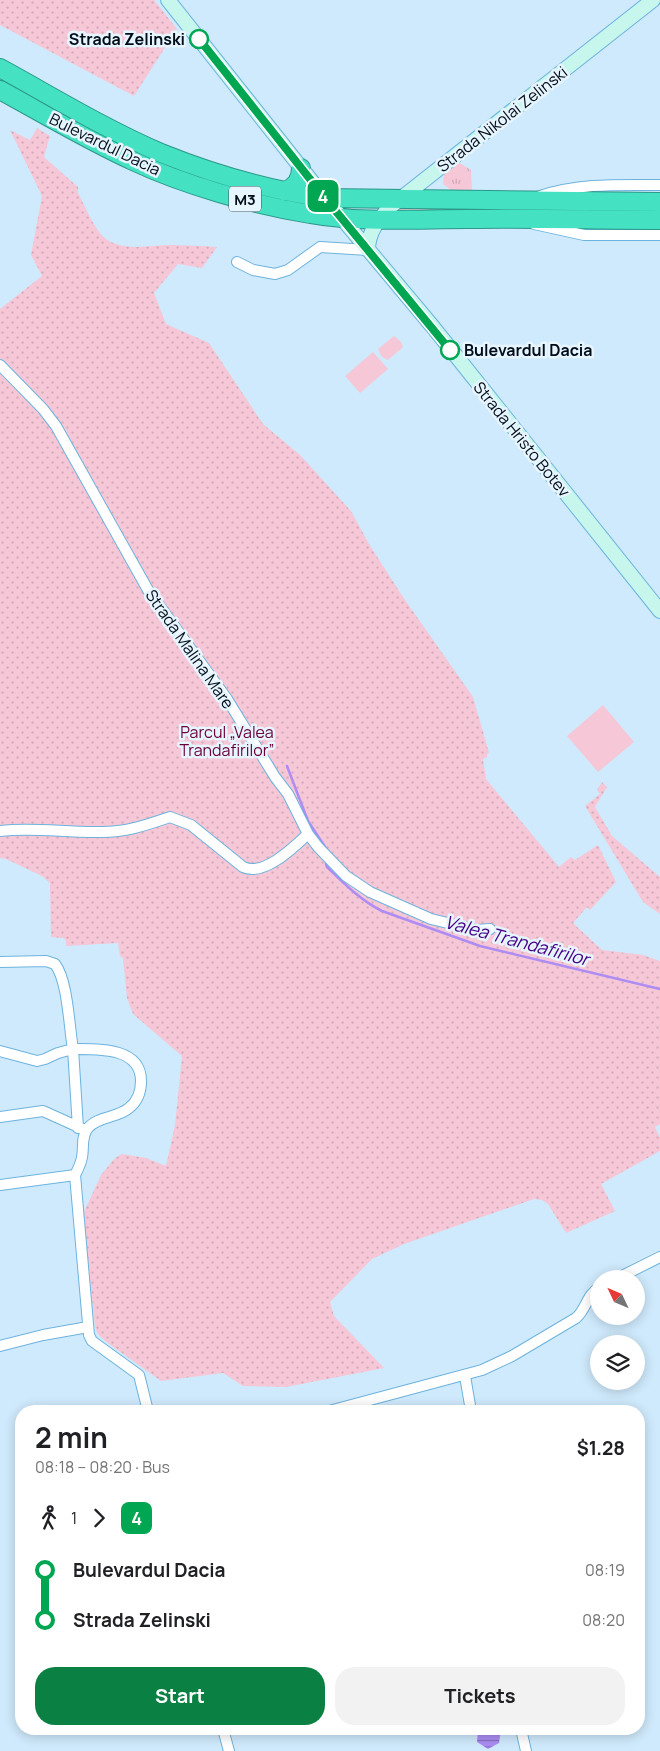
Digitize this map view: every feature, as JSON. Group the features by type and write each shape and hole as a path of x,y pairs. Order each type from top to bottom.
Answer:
{"highway":[{"name":"Bulevardul Dacia","path":"0,68 113,130 160,152 233,178 284,191 325,198 660,202"},
{"name":"Bulevardul Dacia","path":"0,90 90,140 152,170 254,202 309,214 340,218 379,219 660,220"},
{"path":"284,191 290,190 297,183 301,174 301,168"}],"main road":[{"name":"Strada Hristo Botev","path":"168,0 340,218 433,327 660,611"},
{"name":"Strada Nikolai Zelinski","path":"368,250 368,240 379,219 399,199 653,0"}],"street":[{"name":"Bulevardul Dacia","path":"526,200 558,190 595,185 660,185"},
{"path":"516,219 584,236 660,235"},
{"path":"237,262 253,270 275,274 288,270 320,247 368,250"},
{"name":"Strada Malina Mare","path":"0,365 43,409 56,426 148,590 227,699 275,778 288,794 308,834 322,852 346,876 370,892 431,919 477,930 490,929"},
{"path":"0,831 23,828 75,832 111,831 141,828 170,817 191,825 243,867 253,870 265,866 290,851 308,834"},
{"path":"0,962 46,961 55,964 57,967 65,992 74,1049 82,1129 82,1158 75,1175 88,1327 92,1341 139,1375 146,1405"},
{"path":"0,1051 37,1061 74,1049 120,1053 128,1056 139,1069 141,1077 139,1094 132,1106 82,1129"},
{"path":"0,1116 43,1111 82,1129"},
{"path":"0,1185 75,1175"},
{"path":"634,1270 660,1257"},
{"path":"351,1405 465,1376 503,1361 576,1318 584,1310 590,1297"},
{"path":"0,1346 88,1327"},
{"path":"465,1376 470,1405"},
{"path":"225,1735 229,1751"},
{"path":"522,1735 526,1751"}],"green space":[{"path":"0,0 154,0 177,29 134,96 0,25"},
{"name":"Parcul „Valea Trandafirilor”","path":"37,128 50,136 44,157 78,187 78,193 90,218 106,239 129,247 188,245 217,247 202,268 178,264 154,293 166,324 209,343 263,424 300,455 351,511 369,544 403,597 473,697 489,753 483,759 486,779 559,867 571,857 575,860 598,845 616,882 590,910 587,907 573,923 602,950 643,955 660,961 660,1124 655,1127 660,1138 660,1151 601,1184 615,1211 566,1233 548,1204 542,1200 534,1199 404,1244 372,1259 330,1302 334,1316 384,1368 286,1387 243,1386 223,1373 161,1381 105,1341 97,1333 83,1214 101,1175 115,1158 122,1154 146,1158 166,1166 175,1125 182,1056 133,1014 127,998 123,958 120,956 118,943 66,946 66,940 63,938 51,937 50,883 42,876 0,858 0,309 42,276 31,255 42,196 10,130 30,140"},
{"path":"458,162 471,170 472,190 451,190 443,184 444,174"},
{"path":"398,207 660,208 660,212 398,212"},
{"path":"394,336 401,342 403,347 388,360 382,357 378,349"},
{"path":"373,352 388,369 360,393 345,376"},
{"path":"603,705 634,742 598,772 567,736"},
{"path":"602,782 607,787 595,807 612,836 660,877 660,914 643,902 585,806 600,794 597,790"}],"shaded area":[{"path":"478,1735 500,1735 499,1743 488,1749 477,1742"}],"waterway":[{"name":"Valea Trandafirilor","path":"287,766 308,821 329,853"},
{"name":"Valea Trandafirilor","path":"326,864 353,891 382,911 480,946 660,989"}],"bus line":[{"name":"4","path":"199,39 340,218 450,350"}],"place":[{"name":"Strada Zelinski","path":"199,39"},
{"name":"Bulevardul Dacia","path":"450,350"}]}
